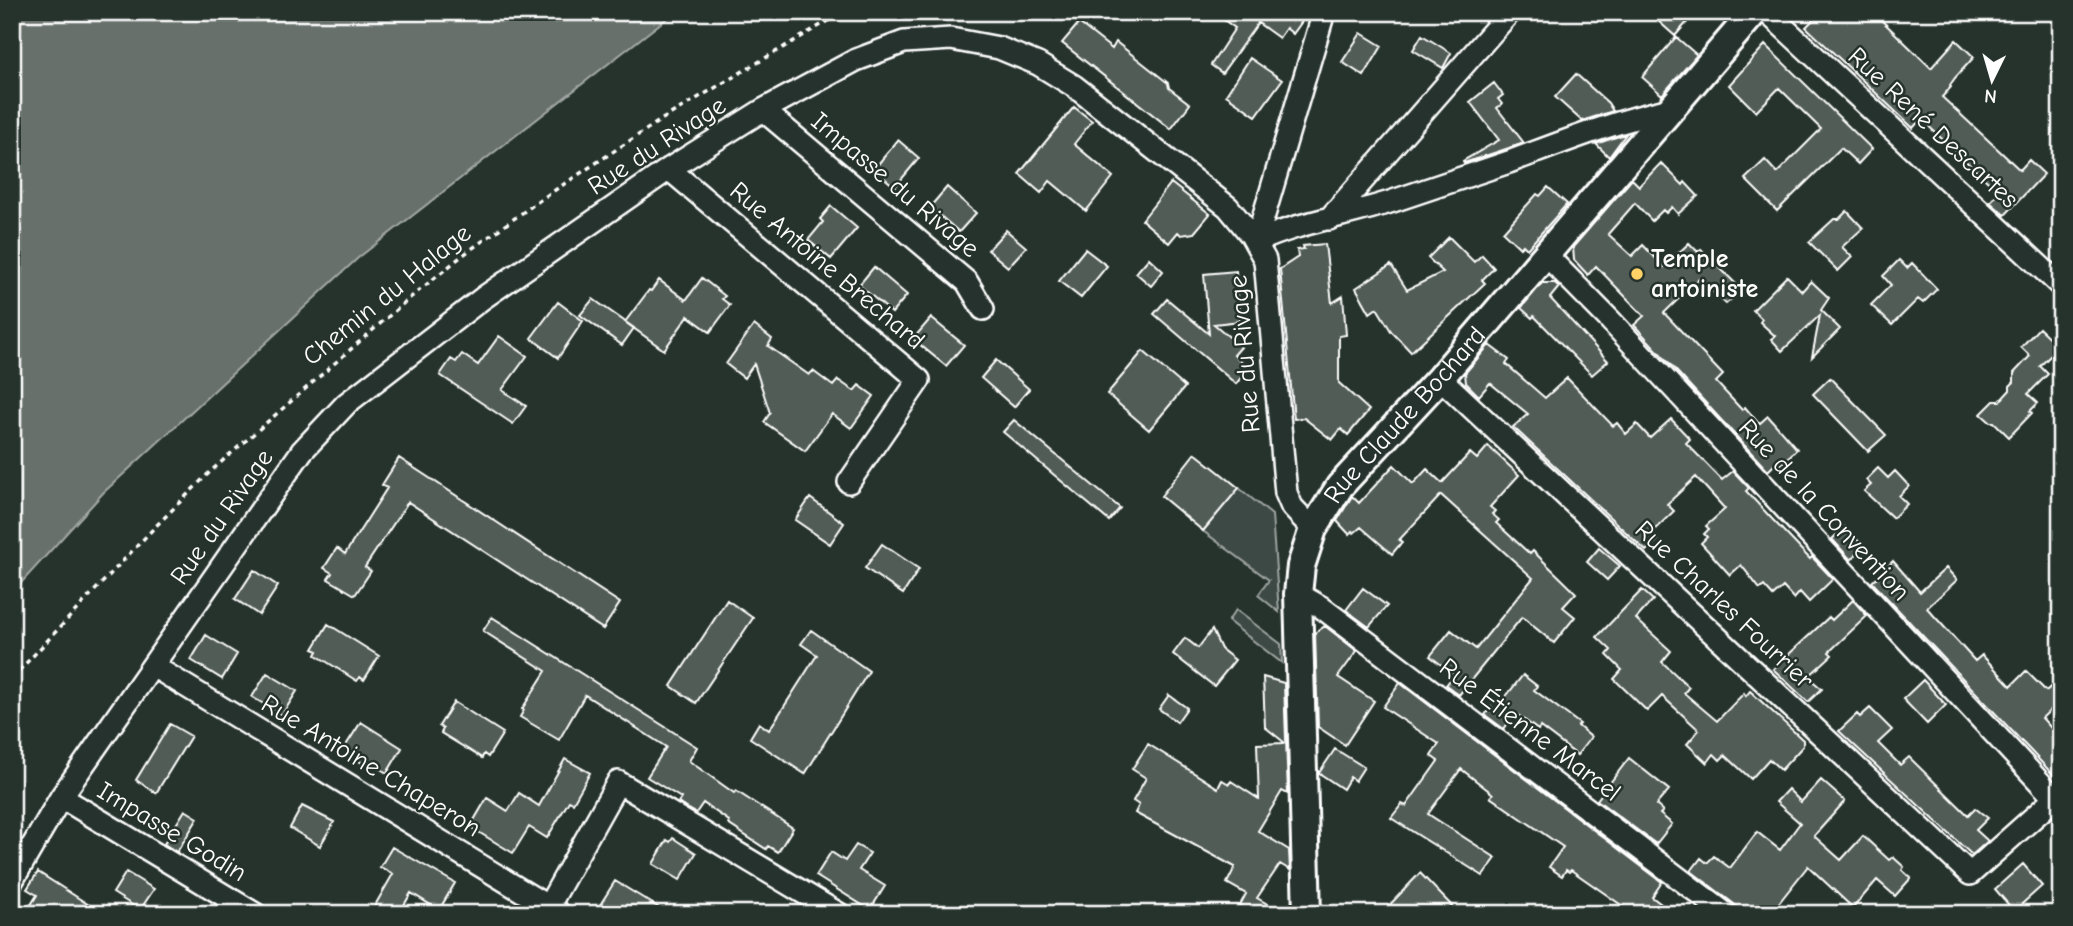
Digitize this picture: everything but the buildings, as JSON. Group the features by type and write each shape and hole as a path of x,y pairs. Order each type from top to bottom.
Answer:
{"main road":[{"name":"Rue Claude Bochard","path":"1307,914 1298,594 1301,566 1313,529 1340,486 1440,378 1754,12"}],"street":[{"path":"1255,242 1324,12"},
{"path":"1329,219 1510,12"},
{"name":"Rue René Descartes","path":"1767,12 2061,286"},
{"name":"Rue du Rivage","path":"12,881 61,797 302,451 337,413 483,298 669,169 763,110 856,60 904,42 951,39 999,48 1038,64 1074,86 1228,207 1255,242 1265,260 1286,493 1292,507 1313,529"},
{"path":"1255,242 1280,231 1379,205 1637,116 1671,109"},
{"name":"Impasse du Rivage","path":"763,110 967,282 984,309"},
{"name":"Rue Antoine Brechard","path":"669,169 919,380 849,482"},
{"name":"Rue de la Convention","path":"1545,255 2059,799"},
{"name":"Rue Charles Fourrier","path":"1440,378 1970,874 2059,799"},
{"name":"Rue Étienne Marcel","path":"1298,594 1321,607 1726,914"},
{"name":"Rue Antoine Chaperon","path":"153,667 554,910"},
{"path":"554,910 618,782 839,914"},
{"name":"Impasse Godin","path":"61,797 255,914"}],"path":[{"name":"Chemin du Halage","path":"12,678 153,528 211,471 463,255 664,118 843,12"}],"shaded area":[{"path":"12,12 675,12 358,258 103,493 12,593"},
{"path":"1239,488 1272,515 1279,612 1258,595 1269,580 1203,531"},
{"path":"1236,610 1281,644 1282,663 1228,621"}],"place":[{"name":"Temple antoiniste","path":"1637,274"}]}
